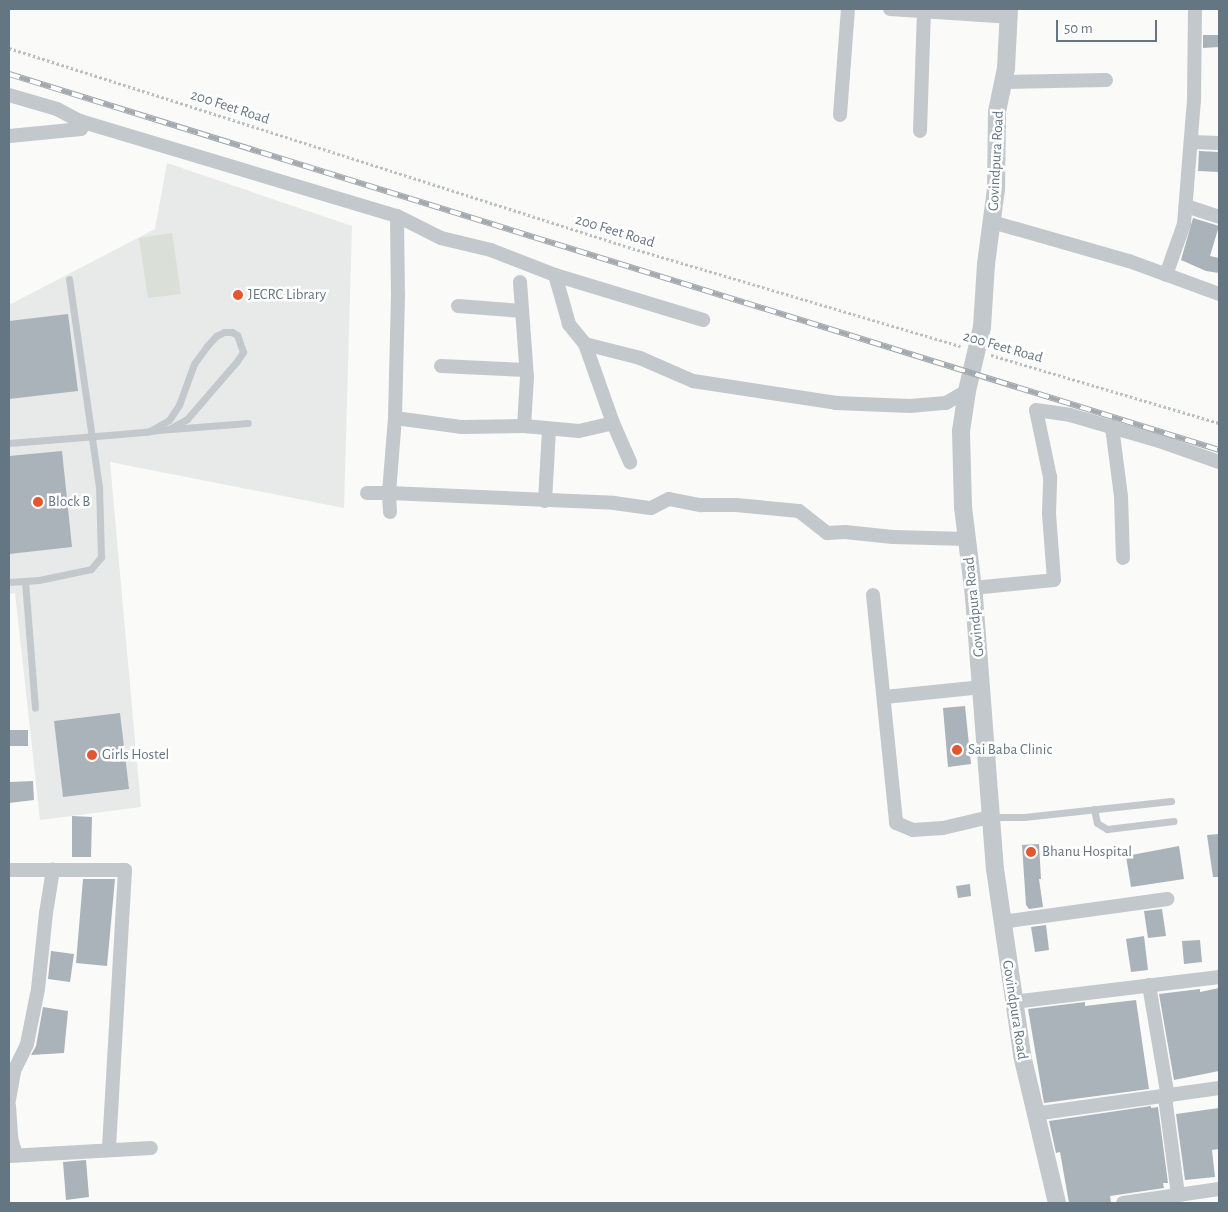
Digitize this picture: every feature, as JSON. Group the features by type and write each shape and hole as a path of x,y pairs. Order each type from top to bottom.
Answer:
{"street":[{"path":"840,115 848,9"},
{"path":"890,9 1009,13"},
{"path":"1166,275 1184,224 1191,142 1196,9"},
{"path":"920,131 924,10"},
{"name":"Govindpura Road","path":"1009,13 1006,68 997,112 996,190 982,327 967,391 961,431 963,507 973,588 982,687 990,817 1002,922 1013,1002 1034,1114 1057,1203"},
{"path":"1003,82 1106,80"},
{"path":"9,95 56,109 80,121 397,216 440,238 491,250 555,275 702,320"},
{"path":"9,136 81,129 80,121"},
{"path":"1191,142 1219,143"},
{"path":"1186,206 1219,217"},
{"path":"390,512 389,493 395,418 398,295 397,216"},
{"path":"992,222 1129,261 1219,294"},
{"path":"555,275 569,324 585,344 613,423 630,462"},
{"path":"520,282 526,370 524,426"},
{"path":"458,306 522,311"},
{"path":"585,344 640,358 694,381 836,403 910,406 946,403 967,391"},
{"path":"440,366 526,370"},
{"path":"973,588 1054,580 1049,513 1050,477 1036,410 1070,416 1159,440 1219,462"},
{"path":"395,418 462,427 524,426 579,431 613,423"},
{"path":"1112,427 1121,496 1123,558"},
{"path":"545,501 549,429"},
{"path":"367,493 614,503 651,508 669,499 701,504 769,507 800,511 827,533 845,532 893,537 967,539"},
{"path":"873,595 896,823 913,830 951,826 990,817"},
{"path":"884,697 982,687"},
{"path":"9,870 125,870 108,1150"},
{"path":"9,1100 14,1071 27,1044 38,989 46,913 54,870"},
{"path":"1002,922 1167,899"},
{"path":"1013,1002 1219,977"},
{"path":"1149,986 1167,1097 1178,1195"},
{"path":"1034,1114 1167,1097 1219,1088"},
{"path":"9,1106 12,1155 151,1148"},
{"path":"1123,1203 1219,1189"}],"lane":[{"path":"9,582 91,569 101,556 99,487 70,279"},
{"path":"150,432 169,420 179,405 194,364 207,346 216,336 224,332 232,332 237,335 243,352 237,361 187,419 168,430"},
{"path":"9,443 248,424"},
{"path":"25,580 35,708"},
{"path":"990,817 1024,817 1171,801"},
{"path":"1094,809 1098,823 1107,829 1174,821"}],"path":[{"name":"200 Feet Road","path":"9,48 628,247 1219,423"}],"shaded area":[{"path":"167,163 352,226 344,508 110,462 141,807 40,820 15,593 9,594 9,305 155,229"},
{"path":"172,233 181,294 148,298 139,238"}],"building":[{"path":"1203,35 1219,35 1219,47 1203,48"},
{"path":"1199,151 1219,152 1219,172 1198,171"},
{"path":"1193,218 1219,226 1210,256 1219,258 1219,273 1206,271 1181,260"},
{"path":"68,314 78,391 9,399 9,321"},
{"name":"Block B","path":"62,451 72,547 9,554 9,456"},
{"path":"965,706 971,764 948,767 943,708"},
{"name":"Girls Hostel","path":"120,713 129,789 63,797 54,721"},
{"path":"9,730 28,730 28,746 9,746"},
{"path":"33,781 34,800 9,803 9,782"},
{"path":"72,816 92,817 91,857 72,857"},
{"path":"1219,834 1219,877 1213,877 1207,835"},
{"path":"1039,844 1041,879 1039,879 1043,907 1029,909 1026,905 1022,845"},
{"path":"1179,846 1184,879 1131,887 1126,856"},
{"path":"83,879 115,879 107,966 76,963"},
{"path":"970,884 971,896 958,898 956,886"},
{"path":"1162,909 1166,936 1148,938 1144,911"},
{"path":"1046,925 1049,950 1035,952 1031,927"},
{"path":"1144,936 1148,970 1131,972 1126,939"},
{"path":"1200,940 1202,962 1184,964 1182,941"},
{"path":"51,951 74,954 70,982 48,979"},
{"path":"1219,988 1219,1071 1174,1080 1159,994 1200,989 1200,992"},
{"path":"1136,1000 1149,1089 1044,1103 1028,1009 1085,1002 1085,1006"},
{"path":"43,1007 68,1011 64,1053 31,1055 36,1046"},
{"path":"1151,1106 1151,1108 1158,1107 1168,1183 1163,1183 1164,1188 1110,1196 1111,1203 1069,1203 1060,1152 1056,1153 1049,1121"},
{"path":"1219,1108 1219,1149 1212,1150 1215,1177 1185,1180 1176,1114"},
{"path":"86,1160 89,1197 66,1200 63,1162"}],"railway":[{"path":"9,74 1219,450"}],"place":[{"name":"JECRC Library","path":"238,295"},
{"name":"Block B","path":"38,502"},
{"name":"Sai Baba Clinic","path":"957,750"},
{"name":"Girls Hostel","path":"92,755"},
{"name":"Bhanu Hospital","path":"1031,852"}]}
